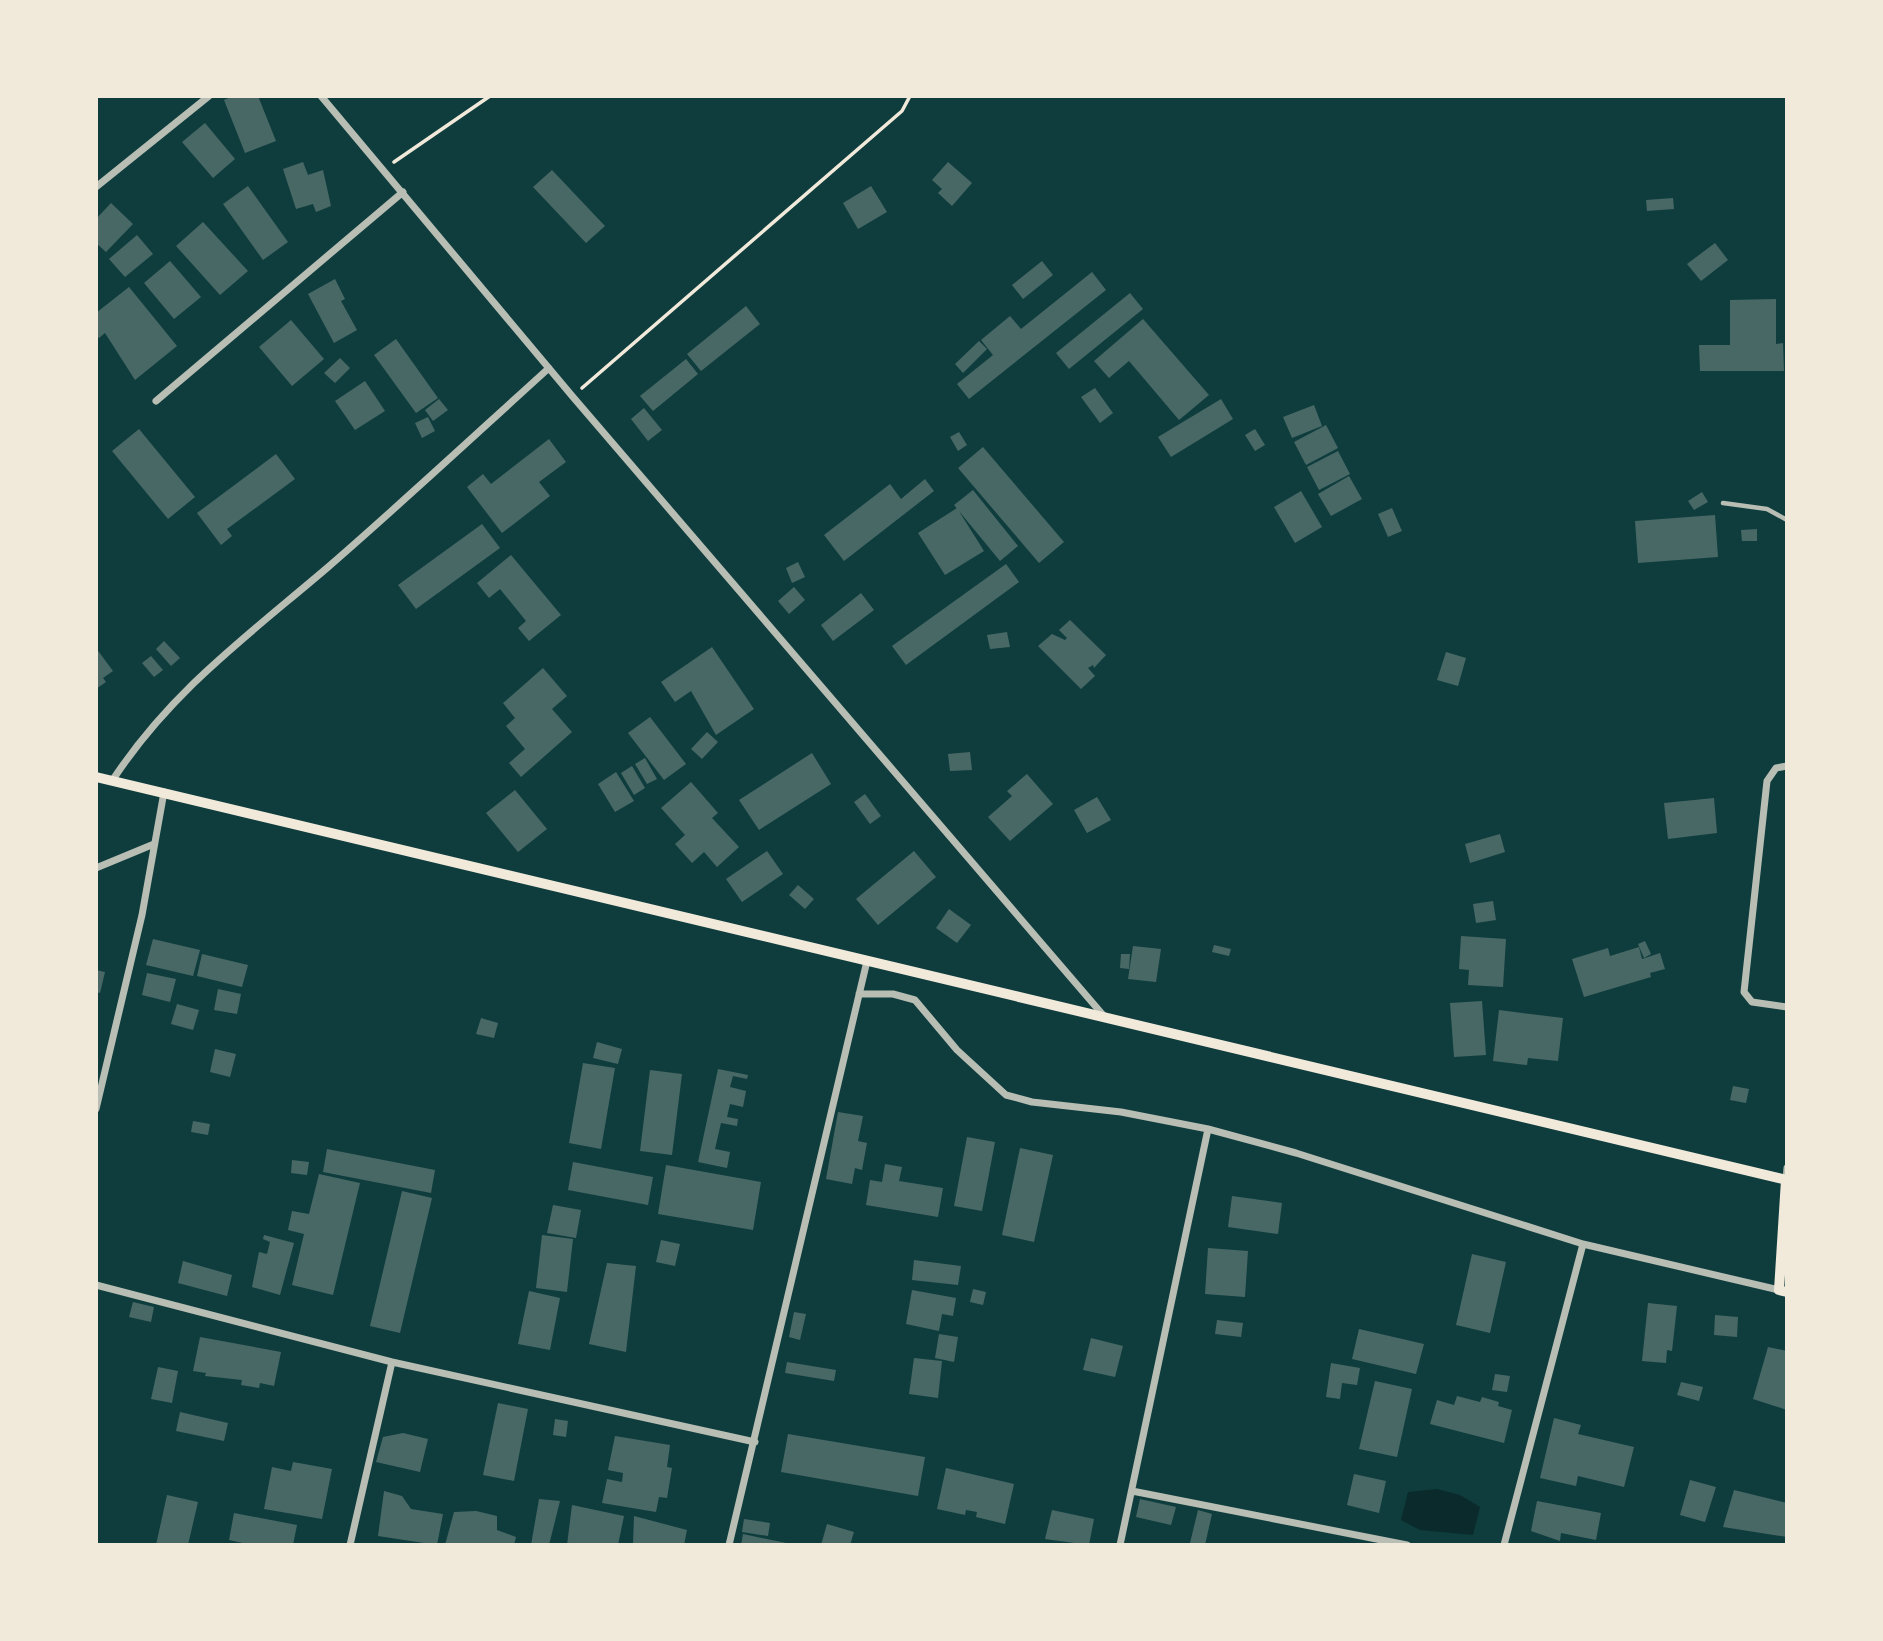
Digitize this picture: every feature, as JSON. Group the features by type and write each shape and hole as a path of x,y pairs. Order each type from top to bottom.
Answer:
{"main road":[{"path":"96,777 164,791 1786,1180 1783,1291"}],"street":[{"path":"96,187 209,96"},
{"path":"321,96 548,368 1103,1015"},
{"path":"156,401 403,192"},
{"path":"112,780 157,718 200,674 327,567 548,368"},
{"path":"1787,766 1776,768 1767,781 1744,992 1752,1002 1787,1007"},
{"path":"96,1109 142,915 164,791"},
{"path":"96,868 154,844"},
{"path":"729,1545 867,961"},
{"path":"859,994 893,994 915,1000 957,1050 1006,1095 1032,1102 1121,1112 1208,1129 1296,1153 1583,1244 1783,1291"},
{"path":"1120,1545 1208,1129"},
{"path":"1786,1180 1787,1168"},
{"path":"1504,1545 1583,1244"},
{"path":"96,1285 392,1362 755,1442"},
{"path":"350,1545 392,1362"},
{"path":"1132,1491 1407,1545"}],"lane":[{"path":"1723,503 1767,509 1787,520"}],"path":[{"path":"384,169 490,96"},
{"path":"573,397 902,111 910,96"}],"water":[{"path":"1437,1489 1460,1495 1480,1507 1473,1535 1420,1530 1401,1520 1408,1492"}],"building":[{"path":"233,96 258,96 276,141 245,153 224,100"},
{"path":"205,123 235,159 213,178 182,142"},
{"path":"303,162 308,175 323,170 331,206 316,212 313,204 296,209 283,169"},
{"path":"948,162 972,183 952,206 938,193 942,189 932,180"},
{"path":"552,170 605,226 586,243 533,187"},
{"path":"248,186 288,242 263,260 223,204"},
{"path":"871,186 887,212 858,229 843,203"},
{"path":"1673,198 1674,209 1647,211 1646,200"},
{"path":"111,203 133,224 106,252 96,243 96,219"},
{"path":"203,222 248,271 220,295 176,246"},
{"path":"137,235 153,254 125,277 109,259"},
{"path":"1715,243 1728,260 1701,281 1687,264"},
{"path":"170,261 201,297 174,319 144,283"},
{"path":"1042,261 1053,275 1023,299 1012,285"},
{"path":"1092,272 1106,290 969,399 957,384 993,355 981,340 1010,316 1021,329"},
{"path":"335,279 345,299 341,301 357,330 334,343 308,294"},
{"path":"129,287 177,346 135,380 105,333 99,338 96,335 96,313"},
{"path":"1130,293 1143,309 1069,369 1056,353"},
{"path":"1776,299 1776,344 1783,343 1784,371 1700,371 1699,345 1730,345 1730,300"},
{"path":"746,306 760,324 701,371 687,354"},
{"path":"1143,319 1209,395 1179,420 1129,361 1109,378 1094,361"},
{"path":"291,320 324,359 292,386 259,347"},
{"path":"396,339 438,398 416,413 374,355"},
{"path":"979,341 987,349 963,373 955,364"},
{"path":"340,358 350,368 335,383 324,373"},
{"path":"686,359 698,374 653,411 640,396"},
{"path":"365,381 385,411 355,430 335,401"},
{"path":"1095,388 1113,413 1100,423 1081,397"},
{"path":"439,399 448,410 433,421 425,410"},
{"path":"1221,399 1233,419 1171,457 1158,437"},
{"path":"1314,405 1322,426 1292,438 1283,417"},
{"path":"644,408 662,430 648,441 631,419"},
{"path":"428,417 435,431 422,438 415,423"},
{"path":"1326,425 1338,448 1306,465 1294,442"},
{"path":"139,429 195,497 168,519 112,451"},
{"path":"1255,429 1265,445 1255,451 1245,435"},
{"path":"959,432 967,445 958,451 950,437"},
{"path":"549,439 566,462 539,482 550,496 502,533 467,487 483,474 491,484"},
{"path":"983,447 1064,542 1039,563 958,468"},
{"path":"1338,451 1350,474 1319,490 1307,467"},
{"path":"276,454 295,479 227,529 232,536 221,545 197,513"},
{"path":"1349,476 1362,499 1331,516 1318,494"},
{"path":"925,479 934,491 844,561 824,535 890,484 901,499"},
{"path":"973,490 1018,546 1000,561 954,505"},
{"path":"1301,491 1322,527 1295,543 1274,507"},
{"path":"1702,492 1708,502 1694,510 1688,501"},
{"path":"957,508 984,551 945,575 918,533"},
{"path":"1392,508 1402,531 1388,537 1378,514"},
{"path":"1715,515 1718,557 1638,563 1635,521"},
{"path":"482,524 500,548 416,609 398,585"},
{"path":"1757,529 1757,541 1742,541 1741,530"},
{"path":"511,555 561,615 529,641 518,628 526,621 500,589 489,598 477,583"},
{"path":"798,562 805,577 792,583 786,568"},
{"path":"1006,564 1019,582 906,665 892,646"},
{"path":"794,587 805,600 789,614 778,601"},
{"path":"861,593 874,610 833,641 821,625"},
{"path":"1070,620 1106,655 1094,668 1093,665 1088,668 1095,676 1081,689 1038,646 1052,634 1065,640 1067,638 1059,630"},
{"path":"1007,632 1010,647 990,649 987,635"},
{"path":"164,641 180,658 171,666 156,649"},
{"path":"712,647 754,709 716,735 691,691 675,702 661,682"},
{"path":"96,648 113,671 103,678 106,682 96,689"},
{"path":"1446,652 1466,658 1458,686 1437,680"},
{"path":"151,656 163,670 154,677 142,663"},
{"path":"543,668 567,696 552,709 572,732 521,777 509,763 525,749 506,726 515,718 503,703"},
{"path":"650,717 686,764 664,780 628,733"},
{"path":"707,732 718,742 702,759 691,749"},
{"path":"970,752 972,770 950,771 948,754"},
{"path":"812,753 831,784 759,830 739,800"},
{"path":"645,758 657,779 647,784 635,764"},
{"path":"632,766 645,788 634,795 621,773"},
{"path":"616,772 634,801 615,812 598,784"},
{"path":"1027,774 1053,804 1010,841 988,817 1012,796 1007,791"},
{"path":"691,782 718,813 712,818 739,847 717,867 704,852 692,863 675,844 685,835 661,808"},
{"path":"515,790 547,829 518,852 486,813"},
{"path":"865,794 881,816 870,824 854,802"},
{"path":"1097,797 1111,820 1087,833 1074,810"},
{"path":"1714,798 1717,833 1668,839 1664,803"},
{"path":"1500,834 1505,852 1470,863 1465,844"},
{"path":"767,851 783,874 742,902 726,879"},
{"path":"914,851 936,877 878,925 856,899"},
{"path":"798,885 814,899 805,909 789,895"},
{"path":"1493,901 1496,920 1476,923 1473,904"},
{"path":"949,909 971,925 957,943 936,928"},
{"path":"1461,936 1506,939 1503,987 1468,985 1469,970 1459,969"},
{"path":"153,939 200,950 193,976 146,965"},
{"path":"1645,941 1651,954 1644,958 1638,944"},
{"path":"1214,945 1231,949 1229,956 1212,952"},
{"path":"1133,946 1161,949 1156,982 1128,979"},
{"path":"1639,947 1642,959 1660,953 1665,969 1650,973 1651,977 1584,997 1572,959 1608,948 1610,956"},
{"path":"202,954 248,965 242,987 197,976"},
{"path":"1121,954 1130,954 1129,969 1120,968"},
{"path":"96,970 105,972 100,993 96,992"},
{"path":"147,973 176,979 170,1002 142,995"},
{"path":"218,989 241,994 237,1014 214,1010"},
{"path":"1482,1001 1486,1055 1454,1057 1450,1003"},
{"path":"177,1004 199,1010 193,1030 171,1024"},
{"path":"1499,1010 1563,1018 1558,1061 1528,1058 1527,1065 1493,1061"},
{"path":"481,1018 498,1023 494,1038 476,1034"},
{"path":"597,1042 622,1049 618,1064 593,1058"},
{"path":"215,1049 236,1054 230,1077 210,1072"},
{"path":"583,1063 615,1068 601,1149 569,1143"},
{"path":"718,1069 748,1075 747,1079 733,1076 730,1087 746,1091 743,1107 730,1104 727,1117 738,1119 737,1126 721,1123 715,1149 730,1152 727,1168 698,1162"},
{"path":"650,1070 682,1074 672,1155 640,1151"},
{"path":"1733,1086 1749,1089 1746,1103 1730,1100"},
{"path":"838,1112 863,1116 858,1141 867,1143 862,1170 855,1168 852,1184 826,1179"},
{"path":"193,1121 210,1124 208,1135 191,1132"},
{"path":"967,1137 995,1142 982,1211 954,1206"},
{"path":"1020,1148 1053,1155 1034,1242 1002,1235"},
{"path":"327,1149 435,1170 431,1193 323,1172"},
{"path":"292,1160 309,1162 307,1175 291,1173"},
{"path":"573,1162 653,1177 648,1205 568,1190"},
{"path":"885,1164 902,1167 899,1181 943,1188 938,1217 866,1205 870,1180 882,1182"},
{"path":"666,1165 761,1182 753,1230 658,1214"},
{"path":"319,1174 360,1183 333,1295 292,1285 304,1234 288,1230 292,1211 309,1214"},
{"path":"402,1191 432,1198 400,1333 370,1326"},
{"path":"1232,1196 1282,1203 1278,1234 1228,1227"},
{"path":"553,1205 581,1210 576,1238 547,1233"},
{"path":"264,1235 294,1243 280,1295 252,1287 259,1252 267,1254 270,1242 263,1239"},
{"path":"542,1235 573,1239 567,1292 536,1288"},
{"path":"661,1240 680,1244 675,1266 656,1262"},
{"path":"1208,1248 1248,1251 1245,1297 1205,1294"},
{"path":"1472,1254 1506,1262 1490,1333 1456,1325"},
{"path":"914,1260 961,1266 958,1285 912,1280"},
{"path":"183,1261 232,1275 227,1296 178,1283"},
{"path":"607,1263 636,1266 626,1352 589,1344"},
{"path":"973,1289 986,1292 983,1305 970,1302"},
{"path":"912,1290 956,1298 953,1316 942,1314 939,1331 906,1324"},
{"path":"529,1291 560,1298 550,1350 518,1344"},
{"path":"133,1302 154,1307 151,1322 129,1317"},
{"path":"1648,1303 1677,1306 1672,1351 1667,1350 1666,1363 1642,1361"},
{"path":"794,1312 806,1314 800,1340 789,1337"},
{"path":"1715,1315 1738,1317 1737,1337 1714,1335"},
{"path":"1217,1320 1243,1323 1241,1337 1215,1334"},
{"path":"1359,1329 1424,1344 1416,1374 1352,1359"},
{"path":"939,1334 958,1337 954,1362 935,1358"},
{"path":"200,1337 281,1352 274,1386 260,1383 259,1388 241,1385 242,1380 205,1376 206,1373 193,1371"},
{"path":"1091,1338 1123,1346 1115,1377 1083,1370"},
{"path":"1768,1347 1787,1351 1787,1410 1753,1399"},
{"path":"914,1358 942,1361 938,1398 909,1394"},
{"path":"787,1362 836,1370 834,1381 785,1373"},
{"path":"1331,1363 1360,1368 1357,1385 1342,1383 1340,1399 1326,1397"},
{"path":"158,1367 178,1371 172,1403 151,1399"},
{"path":"1495,1374 1510,1376 1507,1392 1492,1390"},
{"path":"1375,1381 1412,1389 1397,1457 1359,1449"},
{"path":"1681,1382 1703,1387 1699,1401 1677,1395"},
{"path":"1457,1396 1480,1402 1482,1397 1499,1402 1498,1406 1512,1410 1504,1443 1430,1424 1437,1400 1454,1405"},
{"path":"498,1403 528,1409 514,1481 483,1475"},
{"path":"180,1412 228,1423 224,1441 176,1431"},
{"path":"1554,1418 1581,1425 1578,1434 1634,1447 1624,1487 1578,1476 1576,1486 1540,1478"},
{"path":"555,1419 568,1421 566,1437 553,1435"},
{"path":"403,1433 428,1439 420,1472 376,1462 383,1437"},
{"path":"788,1434 925,1457 918,1496 781,1472"},
{"path":"615,1436 670,1445 667,1467 672,1468 667,1498 659,1497 656,1512 602,1503 607,1479 622,1482 623,1473 608,1470"},
{"path":"293,1462 332,1469 322,1519 264,1509 272,1467 291,1471"},
{"path":"946,1468 1014,1484 1005,1524 976,1517 977,1512 966,1510 965,1515 937,1509"},
{"path":"1354,1474 1386,1481 1379,1513 1347,1505"},
{"path":"1690,1480 1716,1487 1705,1522 1680,1515"},
{"path":"1734,1490 1787,1503 1787,1537 1723,1527"},
{"path":"384,1491 402,1496 411,1509 443,1514 437,1545 378,1536"},
{"path":"167,1495 198,1502 188,1545 156,1545"},
{"path":"539,1499 560,1501 549,1545 531,1545"},
{"path":"1140,1499 1176,1507 1171,1525 1136,1517"},
{"path":"1537,1501 1601,1513 1596,1540 1561,1533 1560,1541 1531,1531"},
{"path":"572,1505 624,1516 618,1545 567,1545"},
{"path":"1052,1510 1094,1519 1089,1545 1045,1539"},
{"path":"1198,1510 1212,1514 1205,1545 1190,1543"},
{"path":"476,1511 497,1516 497,1530 516,1537 514,1545 445,1545 454,1512"},
{"path":"234,1513 297,1525 293,1545 252,1545 229,1540"},
{"path":"634,1516 687,1530 684,1545 633,1545"},
{"path":"744,1519 770,1523 768,1536 742,1532"},
{"path":"827,1524 854,1532 850,1545 821,1545"},
{"path":"743,1534 791,1544 791,1545 741,1545"}]}
